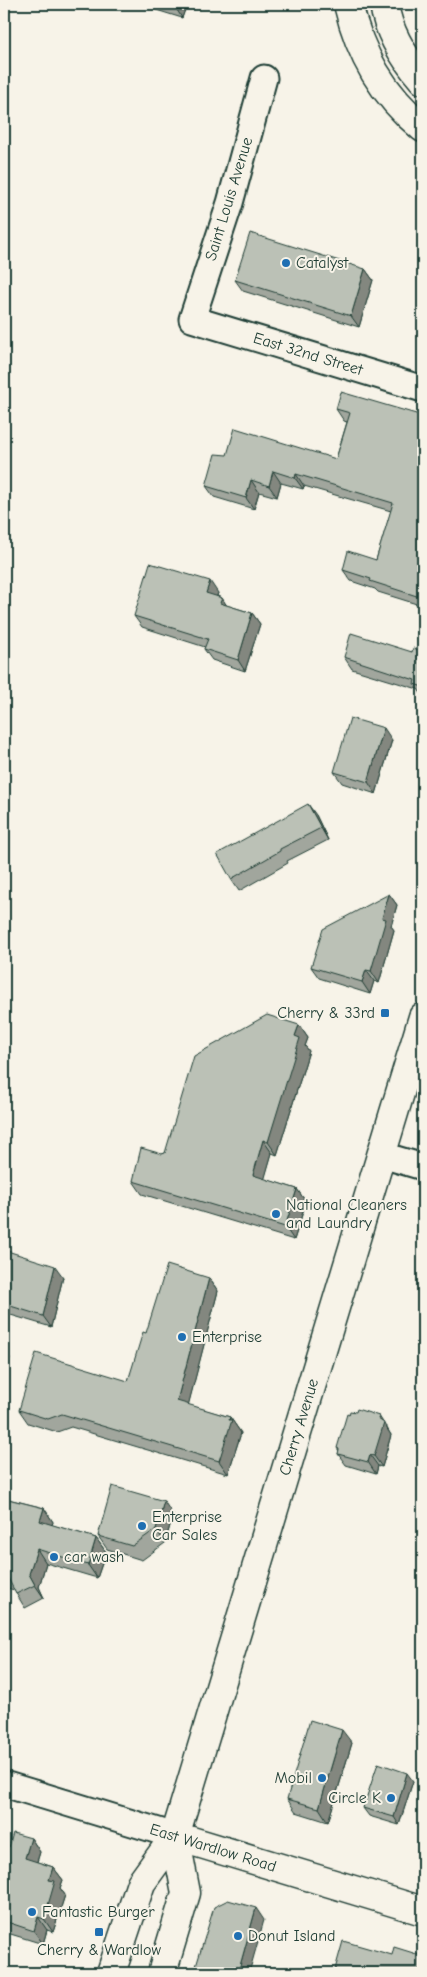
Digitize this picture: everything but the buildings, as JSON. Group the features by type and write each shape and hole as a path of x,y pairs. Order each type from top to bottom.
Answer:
{"main road":[{"path":"348,4 354,29 379,82 393,100 423,128"},
{"path":"384,4 392,31 401,50 423,80"},
{"name":"Cherry Avenue","path":"111,1973 141,1883 176,1836 423,1017"},
{"name":"Cherry Avenue","path":"162,1973 186,1893 176,1836"},
{"name":"East Wardlow Road","path":"176,1836 423,1912"}],"street":[{"name":"Saint Louis Avenue","path":"192,320 230,203 264,78"},
{"name":"East 32nd Street","path":"192,320 423,389"},
{"path":"382,1155 423,1167"},
{"name":"East Wardlow Road","path":"4,1784 176,1836"}],"place":[{"name":"Catalyst","path":"286,263"},
{"name":"Cherry & 33rd","path":"385,1013"},
{"name":"National Cleaners and Laundry","path":"276,1214"},
{"name":"Enterprise","path":"182,1337"},
{"name":"Enterprise Car Sales","path":"142,1526"},
{"name":"car wash","path":"54,1557"},
{"name":"Mobil","path":"322,1778"},
{"name":"Circle K","path":"391,1798"},
{"name":"Fantastic Burger","path":"32,1912"},
{"name":"Cherry & Wardlow","path":"99,1932"},
{"name":"Donut Island","path":"238,1936"}]}
